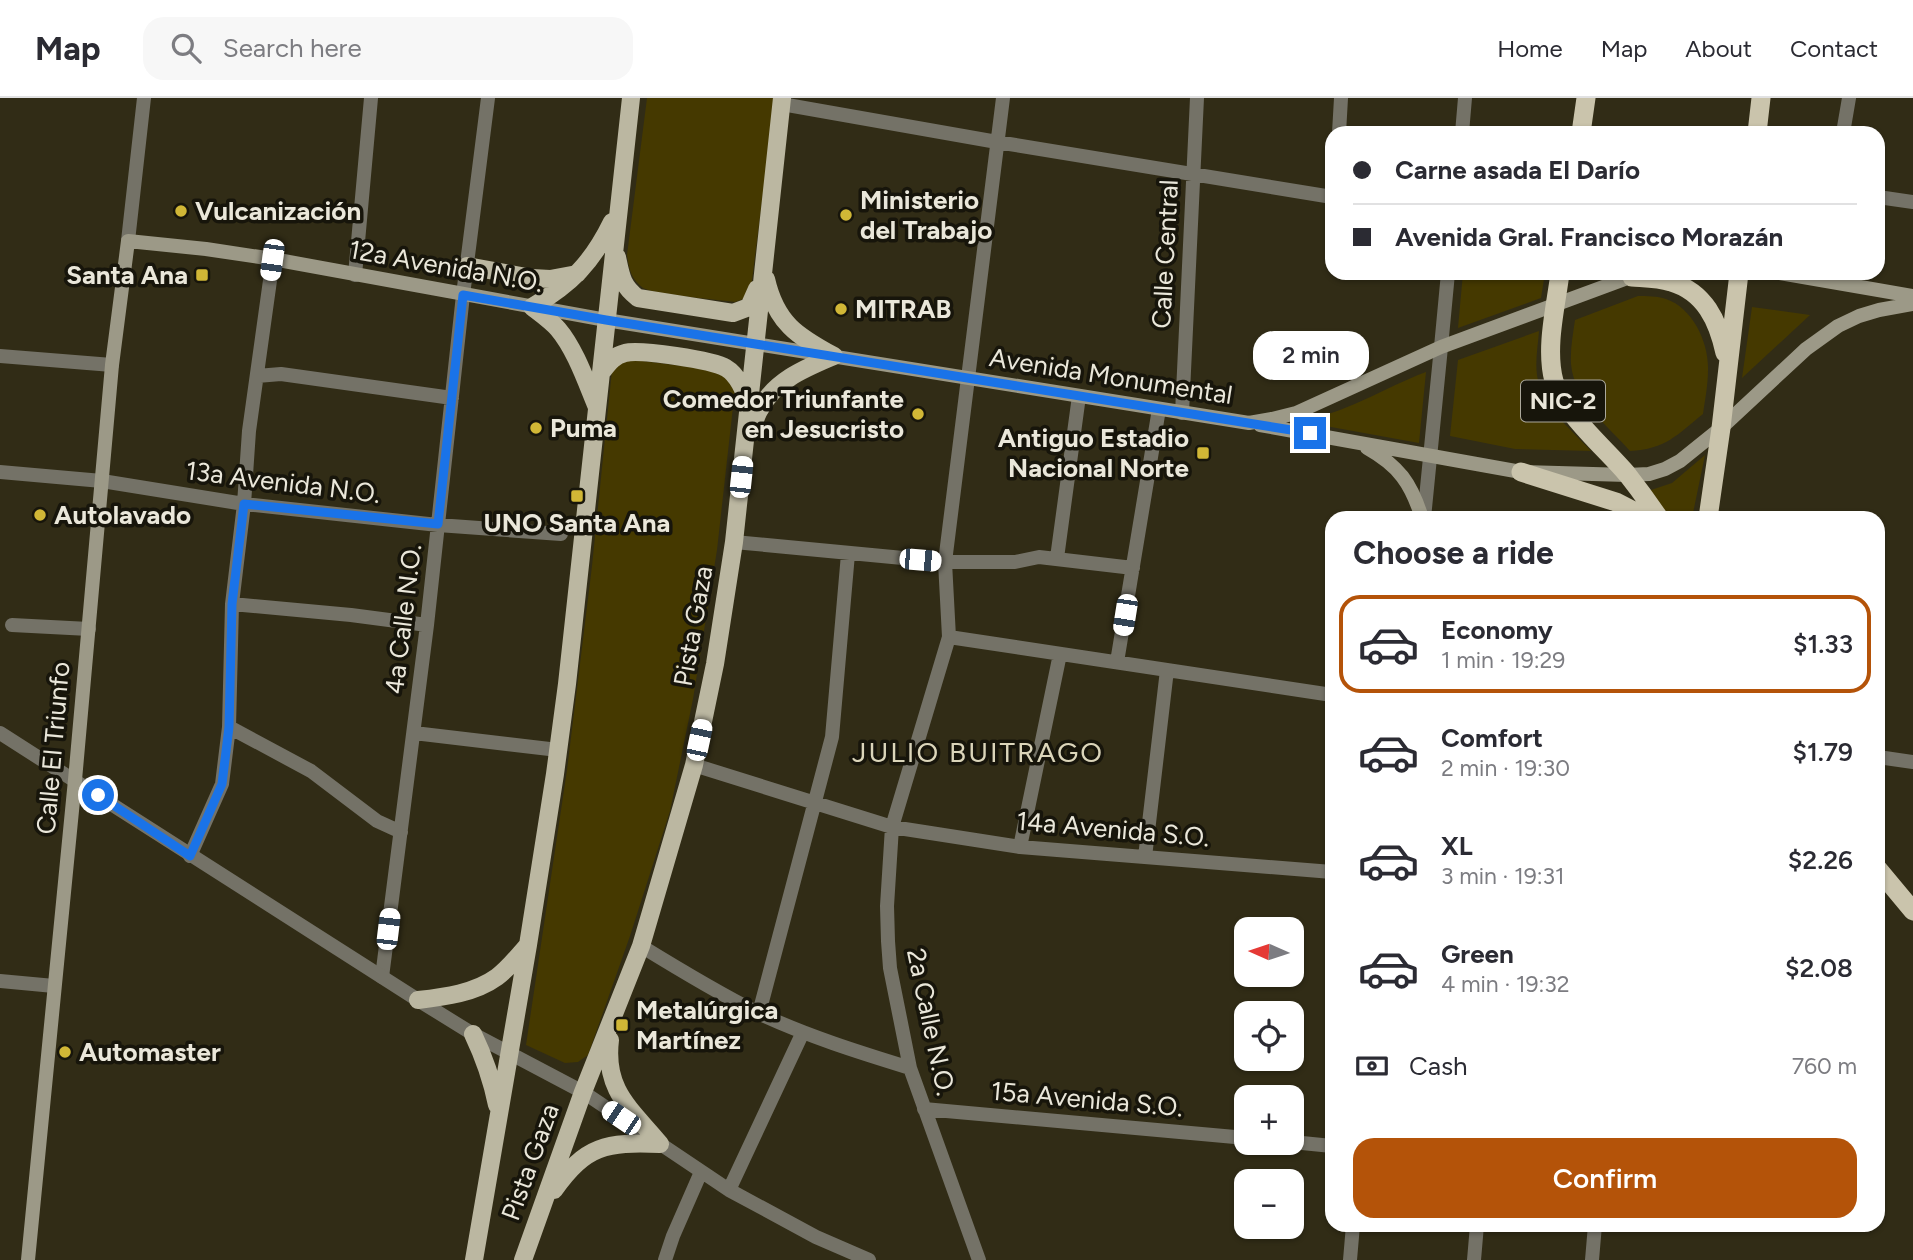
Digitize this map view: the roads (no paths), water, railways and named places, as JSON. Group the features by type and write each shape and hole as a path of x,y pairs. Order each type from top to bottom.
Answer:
{"highway":[{"path":"1582,126 1586,98"},
{"path":"1757,126 1761,98"},
{"name":"NIC-2","path":"1559,280 1551,362 1554,382 1571,412 1627,475 1654,511"},
{"path":"1664,280 1688,289 1707,307 1721,337 1727,368"},
{"path":"1708,511 1721,428 1738,280"},
{"path":"1521,472 1616,502 1633,511"},
{"path":"1885,877 1913,911"}],"main road":[{"name":"Pista Gaza","path":"474,1260 558,750 631,98"},
{"name":"Pista Gaza","path":"523,1260 583,1092 641,946 694,765 715,664 734,542 782,101"},
{"path":"597,409 585,378 558,328 532,307 557,292 586,265 602,243 618,210"},
{"name":"12a Avenida N.O.","path":"128,241 206,249 755,344"},
{"name":"Calle El Triunfo","path":"28,1260 112,365 128,241"},
{"path":"614,247 621,278 628,290 638,298 733,313 749,307 763,269"},
{"path":"467,266 532,278 550,279 577,274"},
{"path":"763,269 775,307 786,323 800,337 834,356"},
{"name":"Avenida Monumental","path":"755,344 1248,423 1296,413 1441,347 1624,280"},
{"path":"1820,280 1913,296"},
{"path":"1248,423 1521,472 1627,475 1656,472 1673,466 1721,428 1806,349 1838,326 1879,310 1913,304"},
{"path":"600,373 613,358 627,352 704,360 726,368 736,378 749,404"},
{"path":"743,455 760,409 770,395 800,371 834,356"},
{"path":"1349,441 1374,453 1397,469 1410,488 1420,511"},
{"path":"418,1000 449,997 486,984 509,966 528,945"},
{"path":"612,1019 608,1057 612,1081 619,1094 660,1144"},
{"path":"473,1034 494,1087 499,1116"},
{"path":"542,1207 570,1169 602,1147 622,1143 660,1144"}],"street":[{"path":"128,241 144,98"},
{"path":"355,275 371,98"},
{"name":"4a Calle N.O.","path":"382,977 414,733 488,98"},
{"name":"2a Calle N.O.","path":"979,1260 910,1068 890,968 887,906 892,827 949,637 945,562 1003,98"},
{"name":"Calle Central","path":"1182,413 1197,98"},
{"path":"1339,126 1341,98"},
{"path":"1463,126 1465,98"},
{"path":"1844,126 1849,98"},
{"path":"782,101 997,142 1325,196"},
{"path":"1885,198 1913,202"},
{"path":"190,856 222,784 229,727 232,604 244,504 249,431 272,260"},
{"path":"1424,511 1447,280"},
{"path":"0,356 112,365"},
{"path":"257,376 281,374 452,398"},
{"path":"1057,558 1079,396"},
{"path":"1117,662 1159,409"},
{"name":"13a Avenida N.O.","path":"0,472 102,481 244,504 561,534"},
{"path":"734,542 945,562 1015,562 1038,557 1133,568"},
{"path":"759,1013 832,737 848,554"},
{"path":"232,604 427,625"},
{"path":"12,625 89,629"},
{"path":"949,637 1325,694"},
{"path":"1020,847 1060,654"},
{"path":"1145,857 1167,670"},
{"path":"229,727 311,771 377,821 401,832"},
{"path":"0,733 473,1034 583,1092 729,1190 816,1237 869,1260"},
{"path":"414,733 558,750"},
{"path":"1885,758 1913,762"},
{"name":"14a Avenida S.O.","path":"694,765 892,827 1020,847 1325,871"},
{"path":"641,946 699,982 759,1013 856,1052 910,1068"},
{"path":"0,981 54,986"},
{"path":"729,1190 803,1032"},
{"name":"15a Avenida S.O.","path":"924,1109 1234,1137"},
{"path":"1304,1143 1325,1145"},
{"path":"665,1260 701,1172"},
{"path":"1350,1260 1352,1232"},
{"path":"1474,1260 1476,1232"},
{"path":"1592,1260 1594,1232"}],"place":[{"name":"Vulcanización","path":"181,211"},
{"name":"Ministerio del Trabajo","path":"846,215"},
{"name":"Santa Ana","path":"202,275"},
{"name":"MITRAB","path":"841,309"},
{"name":"Comedor Triunfante en Jesucristo","path":"918,414"},
{"name":"Puma","path":"536,428"},
{"name":"Antiguo Estadio Nacional Norte","path":"1203,453"},
{"name":"UNO Santa Ana","path":"577,496"},
{"name":"Autolavado","path":"40,515"},
{"name":"Metalúrgica Martínez","path":"622,1025"},
{"name":"Automaster","path":"65,1052"}],"district":[{"name":"JULIO BUITRAGO","path":"978,752"}]}
